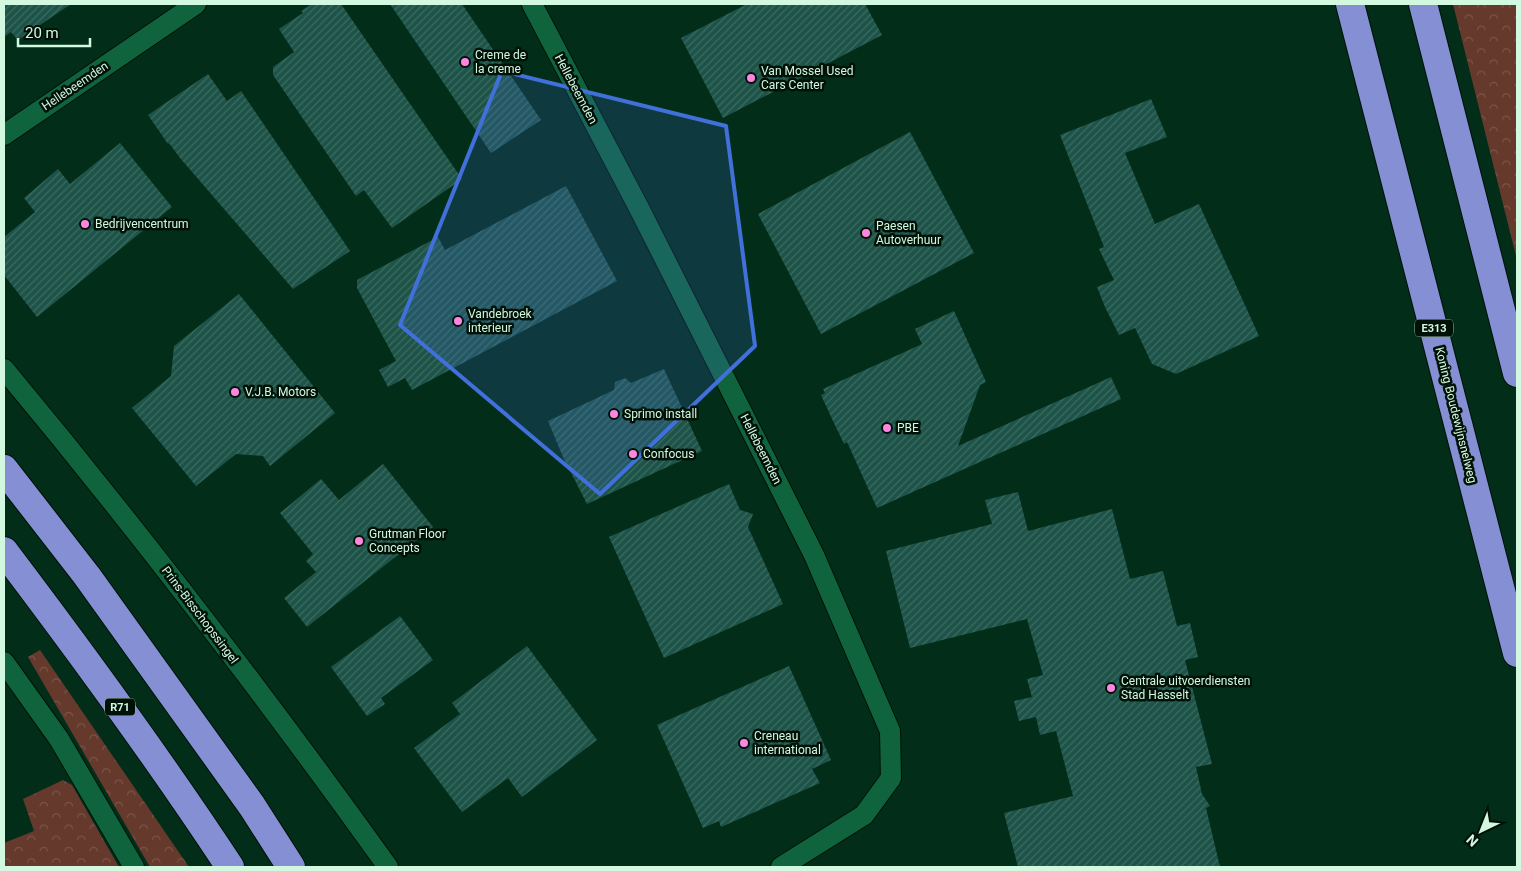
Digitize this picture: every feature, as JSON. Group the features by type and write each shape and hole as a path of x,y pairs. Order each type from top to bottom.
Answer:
{"highway":[{"name":"Koning Boudewijnsnelweg","path":"1350,4 1517,653"},
{"path":"1423,4 1517,373"},
{"path":"4,469 87,576 252,806 291,867"},
{"name":"R71","path":"4,550 80,651 230,867"}],"street":[{"name":"Hellebeemden","path":"4,135 196,4"},
{"name":"Hellebeemden","path":"532,4 640,210 814,555 890,732 891,778 864,814 781,867"},
{"name":"Prins-Bisschopssingel","path":"4,369 146,543 388,867"},
{"path":"4,662 59,739 134,867"}],"highlighted area":[{"path":"502,71 726,126 755,346 600,494 400,325"}],"green space":[{"path":"1453,4 1517,4 1517,260"},
{"path":"40,650 189,867 150,867 28,657"},
{"path":"63,780 72,785 119,867 4,867 4,843 34,831 23,799"}],"building":[{"path":"4,4 71,4 18,40 11,32 4,37"},
{"path":"312,4 341,4 462,179 392,228 364,190 356,196 273,75 273,67 294,52 279,29 303,13 301,11"},
{"name":"Creme de la creme","path":"390,4 462,4 541,120 491,153"},
{"name":"Van Mossel Used Cars Center","path":"747,4 865,4 882,35 723,118 681,38"},
{"path":"208,74 227,101 241,91 350,251 293,289 168,144 148,115"},
{"path":"1151,99 1167,137 1125,153 1155,224 1199,204 1259,336 1176,374 1152,364 1135,328 1119,335 1105,307 1097,287 1114,280 1099,249 1104,247 1060,135"},
{"name":"Paesen Autoverhuur","path":"910,132 974,253 821,334 758,214"},
{"name":"Bedrijvencentrum","path":"120,143 172,207 37,317 4,275 4,237 35,212 24,198 58,169 70,184"},
{"name":"Vandebroek interieur","path":"566,186 617,281 412,390 405,378 388,387 379,370 396,361 357,288 357,280 438,237 445,250"},
{"name":"V.J.B. Motors","path":"239,294 335,413 270,466 263,456 236,454 196,486 132,408 171,376 174,346"},
{"name":"PBE","path":"954,311 986,382 980,385 958,446 1111,377 1121,399 877,508 847,442 844,444 821,395 825,393 823,389 922,344 915,329"},
{"path":"664,369 702,451 587,504 563,457 548,421 614,390 615,382 625,378 631,383"},
{"name":"Grutman Floor Concepts","path":"383,464 433,527 307,627 284,598 316,572 306,561 313,554 280,513 321,479 339,500"},
{"path":"729,484 740,510 753,514 748,527 783,604 664,658 609,537"},
{"name":"Centrale uitvoerdiensten Stad Hasselt","path":"1018,492 1028,531 1112,509 1130,579 1163,571 1177,626 1190,623 1198,657 1185,660 1212,764 1196,767 1202,794 1210,806 1206,808 1220,867 1018,867 1004,813 1073,796 1056,731 1040,735 1036,717 1019,721 1014,701 1032,697 1027,679 1043,675 1027,619 910,648 886,551 992,524 985,500"},
{"path":"400,616 433,660 381,698 385,704 367,716 331,667"},
{"path":"527,646 597,740 522,797 508,778 462,812 414,748 460,714 452,703"},
{"name":"Creneau international","path":"789,666 831,760 812,769 820,783 721,827 719,821 703,828 657,725"}],"place":[{"name":"Creme de la creme","path":"465,62"},
{"name":"Van Mossel Used Cars Center","path":"751,78"},
{"name":"Bedrijvencentrum","path":"85,224"},
{"name":"Paesen Autoverhuur","path":"866,233"},
{"name":"Vandebroek interieur","path":"458,321"},
{"name":"V.J.B. Motors","path":"235,392"},
{"name":"Sprimo install","path":"614,414"},
{"name":"PBE","path":"887,428"},
{"name":"Confocus","path":"633,454"},
{"name":"Grutman Floor Concepts","path":"359,541"},
{"name":"Centrale uitvoerdiensten Stad Hasselt","path":"1111,688"},
{"name":"Creneau international","path":"744,743"}]}
